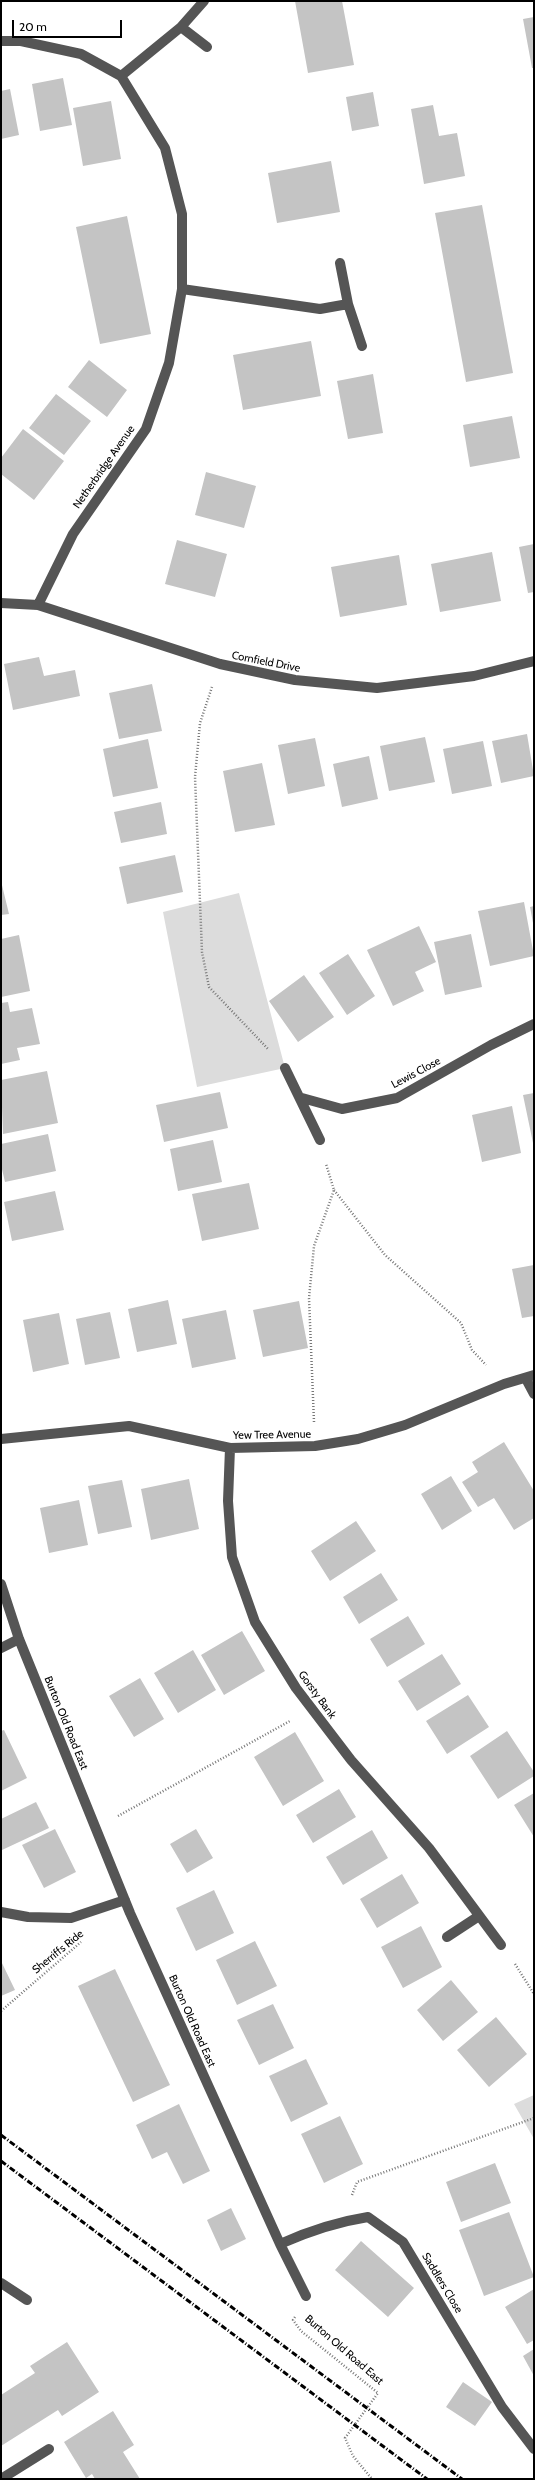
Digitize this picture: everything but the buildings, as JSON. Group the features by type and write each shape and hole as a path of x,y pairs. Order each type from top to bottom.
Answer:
{"street":[{"path":"121,76 181,27 204,1"},
{"path":"181,27 207,47"},
{"name":"Netherbridge Avenue","path":"1,41 21,41 81,54 121,76 165,148 182,214 182,289 169,363 146,429 73,534 38,604"},
{"path":"340,263 348,304 362,346"},
{"path":"182,289 320,309 348,304"},
{"name":"Cornfield Drive","path":"1,604 38,604 220,664 295,680 378,688 474,676 534,661"},
{"name":"Lewis Close","path":"302,1098 342,1109 397,1098 491,1045 534,1024"},
{"path":"285,1068 302,1098 320,1140"},
{"path":"530,1377 534,1394"},
{"name":"Yew Tree Avenue","path":"1,1439 129,1426 230,1448 315,1446 358,1439 405,1425 504,1384 530,1377"},
{"name":"Gorsty Bank","path":"230,1448 228,1501 232,1557 255,1622 296,1688 350,1760 428,1848 502,1945"},
{"name":"Burton Old Road East","path":"1,1584 19,1639 126,1900 280,2244 306,2296"},
{"path":"1,1648 19,1639"},
{"path":"1,1912 28,1917 71,1918 126,1900"},
{"path":"447,1937 479,1916"},
{"name":"Saddlers Close","path":"280,2244 307,2232 339,2222 368,2217 403,2242 502,2407 534,2449"},
{"path":"1,2283 27,2300"},
{"path":"1,2479 49,2449"}],"path":[{"path":"220,664 200,723 195,777 202,952 210,987 285,1068"},
{"path":"320,1140 334,1190 386,1255 462,1323 472,1350 504,1384"},
{"path":"315,1446 309,1298 314,1246 334,1190"},
{"path":"96,1828 312,1709"},
{"name":"Sherriffs Ride","path":"1,2011 85,1940"},
{"path":"502,1945 534,1994"},
{"path":"339,2222 358,2182 534,2118"},
{"name":"Burton Old Road East","path":"306,2296 293,2320 301,2331 378,2393 345,2438 353,2456 372,2479"}],"shaded area":[{"path":"239,893 285,1068 197,1087 163,912"},
{"path":"534,2095 534,2139 514,2104"}],"railway":[{"path":"1,2135 462,2479"},
{"path":"1,2161 427,2479"}]}
